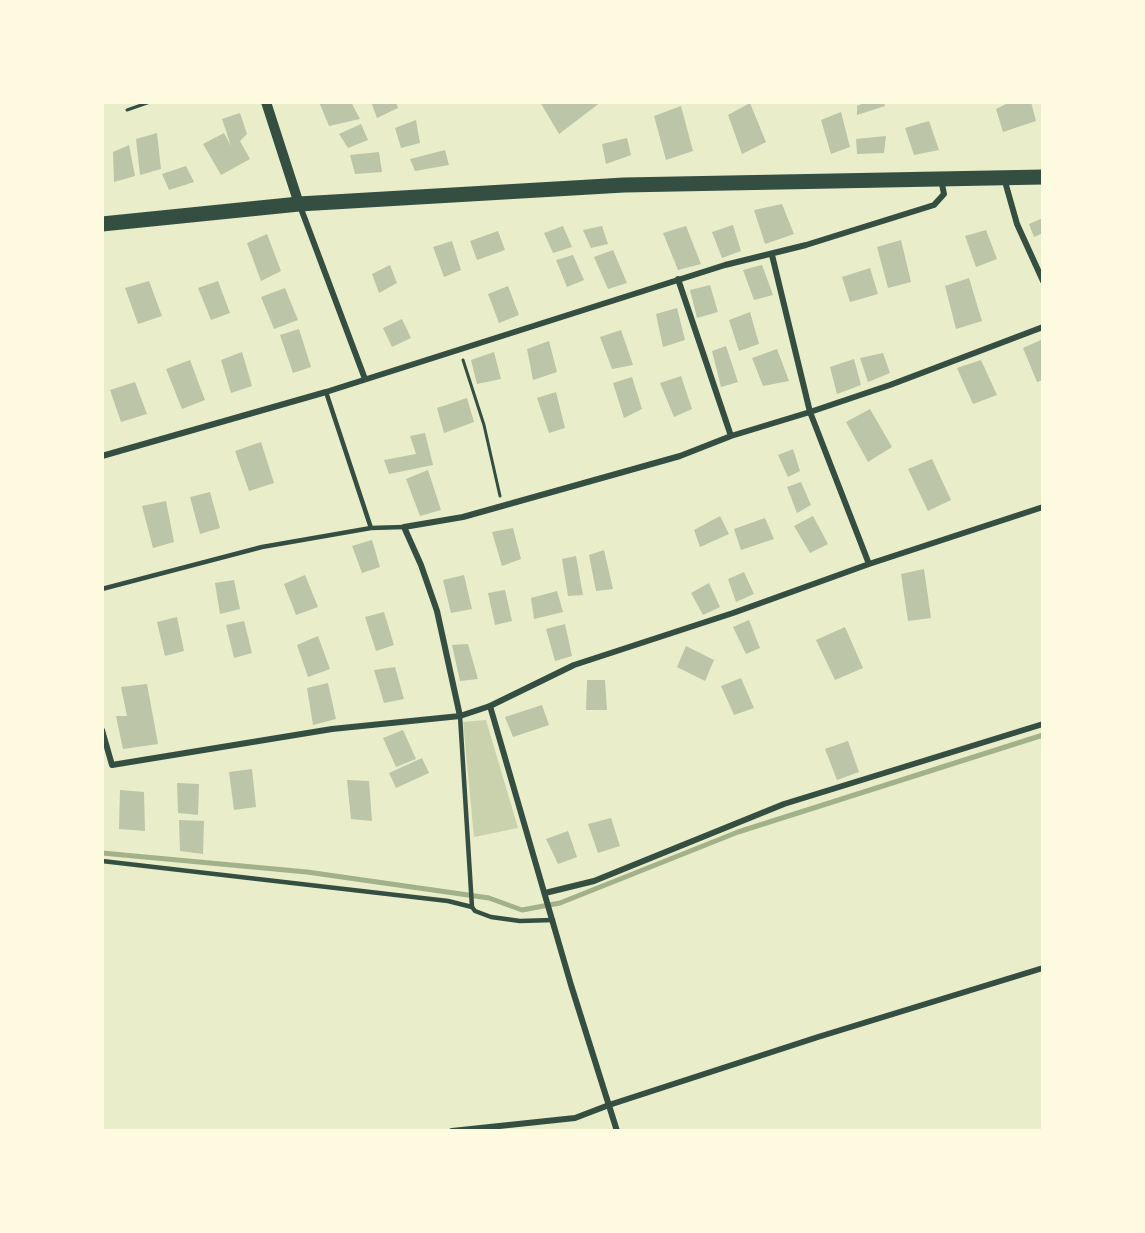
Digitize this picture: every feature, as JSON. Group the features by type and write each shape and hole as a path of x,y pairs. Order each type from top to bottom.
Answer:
{"main road":[{"path":"102,224 299,204 624,185 1043,177"}],"street":[{"path":"266,102 299,204 365,379"},
{"path":"1004,177 1017,224 1043,281"},
{"path":"102,456 326,392 678,279 725,265 772,255 934,205 944,194 941,178"},
{"path":"772,255 810,412 869,564"},
{"path":"678,279 730,436"},
{"path":"460,716 437,611 421,565 404,527 463,517 680,456 730,436 890,385 1043,327"},
{"path":"102,730 112,765 332,729 460,716 490,706 574,665 1043,507"},
{"path":"490,706 571,984 617,1131"},
{"path":"545,893 594,881 784,804 1043,724"},
{"path":"452,1131 575,1118 818,1037 1043,968"}],"lane":[{"path":"326,392 370,528"},
{"path":"102,589 262,547 370,528 404,527"},
{"path":"460,716 472,907"},
{"path":"102,861 436,900 472,907 475,911 491,917 520,921 553,920"}],"path":[{"path":"127,110 150,102"},
{"path":"459,348 484,425 502,506"}],"green space":[{"path":"486,720 518,828 474,837 463,722"}],"building":[{"path":"319,102 351,102 360,119 329,126"},
{"path":"371,102 396,102 398,108 377,118"},
{"path":"540,102 601,102 559,134"},
{"path":"866,102 884,102 885,106 857,115 857,106"},
{"path":"1010,102 1031,102 1036,121 1003,132 996,109"},
{"path":"750,103 766,142 742,154 728,115"},
{"path":"681,106 693,151 666,160 654,116"},
{"path":"841,112 850,147 831,154 821,120"},
{"path":"240,113 247,134 240,141 250,159 221,175 203,144 224,133 231,146 222,119"},
{"path":"416,120 420,143 401,148 395,128"},
{"path":"929,121 939,150 914,155 905,128"},
{"path":"361,124 368,140 348,148 339,134"},
{"path":"157,133 161,169 140,175 136,139"},
{"path":"886,136 884,153 857,154 856,139"},
{"path":"627,138 631,155 606,164 602,144"},
{"path":"129,145 135,176 114,182 113,152"},
{"path":"445,150 449,165 415,171 410,159"},
{"path":"379,152 382,172 355,174 350,155"},
{"path":"186,166 194,182 169,190 162,174"},
{"path":"782,204 794,234 765,244 754,210"},
{"path":"1043,218 1043,233 1034,237 1029,224"},
{"path":"733,225 741,251 722,258 712,232"},
{"path":"563,226 572,247 553,253 544,233"},
{"path":"602,226 608,244 591,248 583,230"},
{"path":"686,226 701,264 678,270 663,233"},
{"path":"986,230 997,259 976,267 965,236"},
{"path":"498,231 505,250 477,260 470,241"},
{"path":"267,234 281,271 261,281 247,243"},
{"path":"901,240 911,282 888,288 877,247"},
{"path":"452,241 461,270 444,277 433,247"},
{"path":"613,250 627,283 608,289 594,257"},
{"path":"573,255 584,280 567,287 556,260"},
{"path":"390,265 397,283 379,293 372,274"},
{"path":"762,265 773,295 754,300 743,270"},
{"path":"870,268 878,294 850,302 842,277"},
{"path":"969,278 982,321 956,329 945,286"},
{"path":"149,281 162,316 138,324 125,288"},
{"path":"218,281 230,313 211,320 198,288"},
{"path":"710,285 718,312 697,318 690,290"},
{"path":"508,286 519,315 499,323 488,294"},
{"path":"285,288 298,320 274,329 261,297"},
{"path":"677,308 685,340 663,347 656,314"},
{"path":"750,312 759,344 739,351 729,320"},
{"path":"402,319 411,338 392,347 383,328"},
{"path":"299,329 311,367 293,373 280,335"},
{"path":"621,330 633,365 612,369 600,337"},
{"path":"1043,339 1043,380 1037,382 1023,348"},
{"path":"549,341 557,372 533,380 527,349"},
{"path":"726,346 738,382 721,387 712,351"},
{"path":"777,349 789,381 763,386 752,358"},
{"path":"242,352 252,386 231,393 221,360"},
{"path":"494,352 501,379 477,384 471,360"},
{"path":"883,353 890,373 868,382 860,358"},
{"path":"854,359 861,385 837,394 830,367"},
{"path":"190,360 205,400 182,409 166,369"},
{"path":"981,360 997,395 973,404 957,368"},
{"path":"681,376 692,409 674,417 660,383"},
{"path":"632,377 642,409 624,418 613,383"},
{"path":"135,382 147,414 121,422 110,390"},
{"path":"556,392 565,428 549,433 537,398"},
{"path":"467,398 474,422 444,433 437,408"},
{"path":"870,409 892,447 868,462 846,422"},
{"path":"425,433 433,465 389,474 384,460 416,454 410,436"},
{"path":"261,442 274,483 249,491 235,451"},
{"path":"793,449 800,471 788,477 778,455"},
{"path":"932,459 951,500 928,511 908,469"},
{"path":"428,470 441,510 420,516 406,479"},
{"path":"801,482 811,505 797,513 787,487"},
{"path":"210,492 220,528 200,534 190,497"},
{"path":"166,501 174,542 153,548 142,506"},
{"path":"720,516 729,534 700,547 694,530"},
{"path":"813,516 828,544 810,553 794,526"},
{"path":"765,518 774,539 741,550 734,529"},
{"path":"513,528 521,559 502,566 492,532"},
{"path":"372,540 380,567 362,573 352,546"},
{"path":"604,550 613,589 596,591 589,555"},
{"path":"576,556 583,595 568,596 562,559"},
{"path":"924,569 931,618 908,621 901,574"},
{"path":"744,572 754,594 736,602 728,579"},
{"path":"305,575 318,607 296,615 284,584"},
{"path":"464,575 472,609 451,613 443,580"},
{"path":"234,580 240,609 220,614 215,583"},
{"path":"709,583 720,607 703,615 691,593"},
{"path":"505,590 512,621 495,625 488,593"},
{"path":"557,591 563,612 534,619 531,598"},
{"path":"384,612 394,645 376,651 365,617"},
{"path":"177,617 184,651 165,656 157,622"},
{"path":"749,620 760,648 746,654 733,627"},
{"path":"244,621 252,653 234,658 226,625"},
{"path":"565,624 572,656 555,661 546,629"},
{"path":"845,627 863,668 835,680 816,640"},
{"path":"318,636 330,669 308,677 297,645"},
{"path":"468,644 478,679 460,681 452,645"},
{"path":"686,646 714,660 705,681 677,667"},
{"path":"395,667 404,699 384,703 374,670"},
{"path":"741,678 754,708 734,715 721,686"},
{"path":"587,680 605,680 607,710 586,710"},
{"path":"328,683 336,719 313,725 307,688"},
{"path":"147,684 158,744 123,749 116,716 127,716 121,687"},
{"path":"542,705 549,725 513,737 505,717"},
{"path":"403,730 416,759 396,767 383,738"},
{"path":"848,741 859,772 837,780 825,749"},
{"path":"422,758 429,773 396,788 389,773"},
{"path":"252,769 256,807 234,810 229,772"},
{"path":"347,780 369,781 372,821 351,819"},
{"path":"177,783 199,784 198,815 178,813"},
{"path":"120,790 144,792 145,831 119,829"},
{"path":"611,818 620,846 598,853 588,824"},
{"path":"179,820 204,821 203,854 180,851"},
{"path":"568,831 577,857 558,864 546,839"}],"waterway":[{"path":"102,853 307,872 489,898 522,910 560,903 738,832 1043,735"}]}
